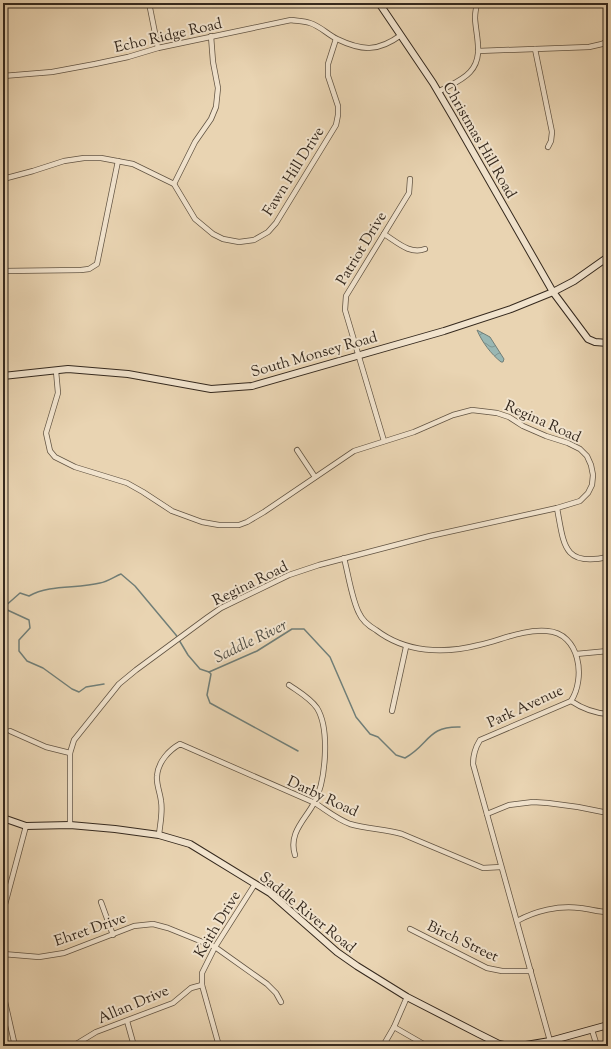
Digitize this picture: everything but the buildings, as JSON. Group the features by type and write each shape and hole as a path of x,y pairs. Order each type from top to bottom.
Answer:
{"street":[{"path":"149,3 158,48"},
{"name":"Christmas Hill Road","path":"379,3 433,83 553,292 588,339 595,342 608,343"},
{"path":"438,92 469,73 474,66 478,51 475,18 477,3"},
{"name":"Echo Ridge Road","path":"3,76 52,72 95,64 211,36 291,20 308,22 318,26 336,39 370,48 380,47 392,42 401,35"},
{"path":"3,178 33,171 64,160 101,158 133,164 174,184 195,142 211,119 216,107 218,88 213,62 211,36"},
{"name":"Fawn Hill Drive","path":"174,184 195,219 223,240 239,242 254,240 268,232 276,223 336,125 338,106 328,76 328,64 336,39"},
{"path":"478,51 589,47 608,41"},
{"path":"534,49 552,132 551,141 548,147"},
{"path":"3,271 81,270 89,269 97,264 118,161"},
{"name":"Patriot Drive","path":"384,441 346,310 346,296 409,193 410,179"},
{"path":"384,234 410,250 418,252 425,249"},
{"name":"South Monsey Road","path":"3,376 68,369 128,374 211,388 252,386 467,324 519,306 553,292 574,281 608,257"},
{"name":"Regina Road","path":"56,371 58,394 46,433 50,451 55,457 75,467 127,483 172,511 208,523 219,525 239,525 247,522 354,451 414,432 453,415 472,410 497,413 509,417 524,426 580,449 587,456 593,475 592,485 588,493 580,501 557,508 430,536 319,565 289,576 222,608 208,617 119,684 74,740 70,753 70,825"},
{"path":"297,450 315,477"},
{"path":"557,508 564,542 570,553 577,558 586,560 608,557"},
{"path":"344,558 359,614 367,624 387,639 406,647 436,651 465,649 517,634 548,631 566,638 576,654 608,651"},
{"path":"392,711 406,647"},
{"name":"Park Avenue","path":"550,1041 473,764 475,748 480,740 571,701 578,686 576,654"},
{"path":"289,685 311,701 317,709 324,726 325,737 323,772 315,803 299,826 294,837 293,848 295,855"},
{"path":"571,701 591,712 608,714"},
{"path":"10,731 46,746 70,753"},
{"name":"Darby Road","path":"159,835 162,811 156,776 164,757 173,748 180,744 315,803 349,824 402,834 483,868 501,867"},
{"path":"487,814 509,805 533,802 608,813"},
{"name":"Saddle River Road","path":"3,818 26,826 70,825 159,835 196,847 270,893 337,952 356,966 407,997 490,1040 508,1046 519,1046 550,1041 608,1025"},
{"path":"3,912 26,826"},
{"name":"Keith Drive","path":"219,1046 202,985 202,973 214,947 255,884"},
{"path":"101,902 113,935"},
{"path":"516,921 538,912 563,908 580,908 608,912"},
{"name":"Ehret Drive","path":"3,954 39,957 64,953 134,926 153,924 168,928 214,947 267,984 276,993 281,1002"},
{"name":"Birch Street","path":"410,929 487,968 502,971 531,971"},
{"name":"Allan Drive","path":"73,1046 96,1032 172,1004 191,988 202,985"},
{"path":"3,993 12,1027 15,1046"},
{"path":"383,1046 394,1027 407,997"},
{"path":"127,1021 134,1046"},
{"path":"394,1027 427,1046"},
{"path":"592,1030 597,1046"}],"water":[{"path":"477,330 490,337 504,359 503,362 497,359 490,352"}],"waterway":[{"name":"Saddle River","path":"3,608 20,593 29,596 37,592 55,588 91,585 105,582 121,574 135,586 176,635 188,655 200,669 209,672 257,651 292,629 304,629 330,657 356,717 370,734 378,737 396,755 405,758 441,729 460,727"},
{"path":"3,608 29,620 30,628 19,640 19,651 27,661 43,668 72,689 79,692 86,687 104,684"},
{"path":"209,672 211,674 207,695 210,703 298,751"}]}
